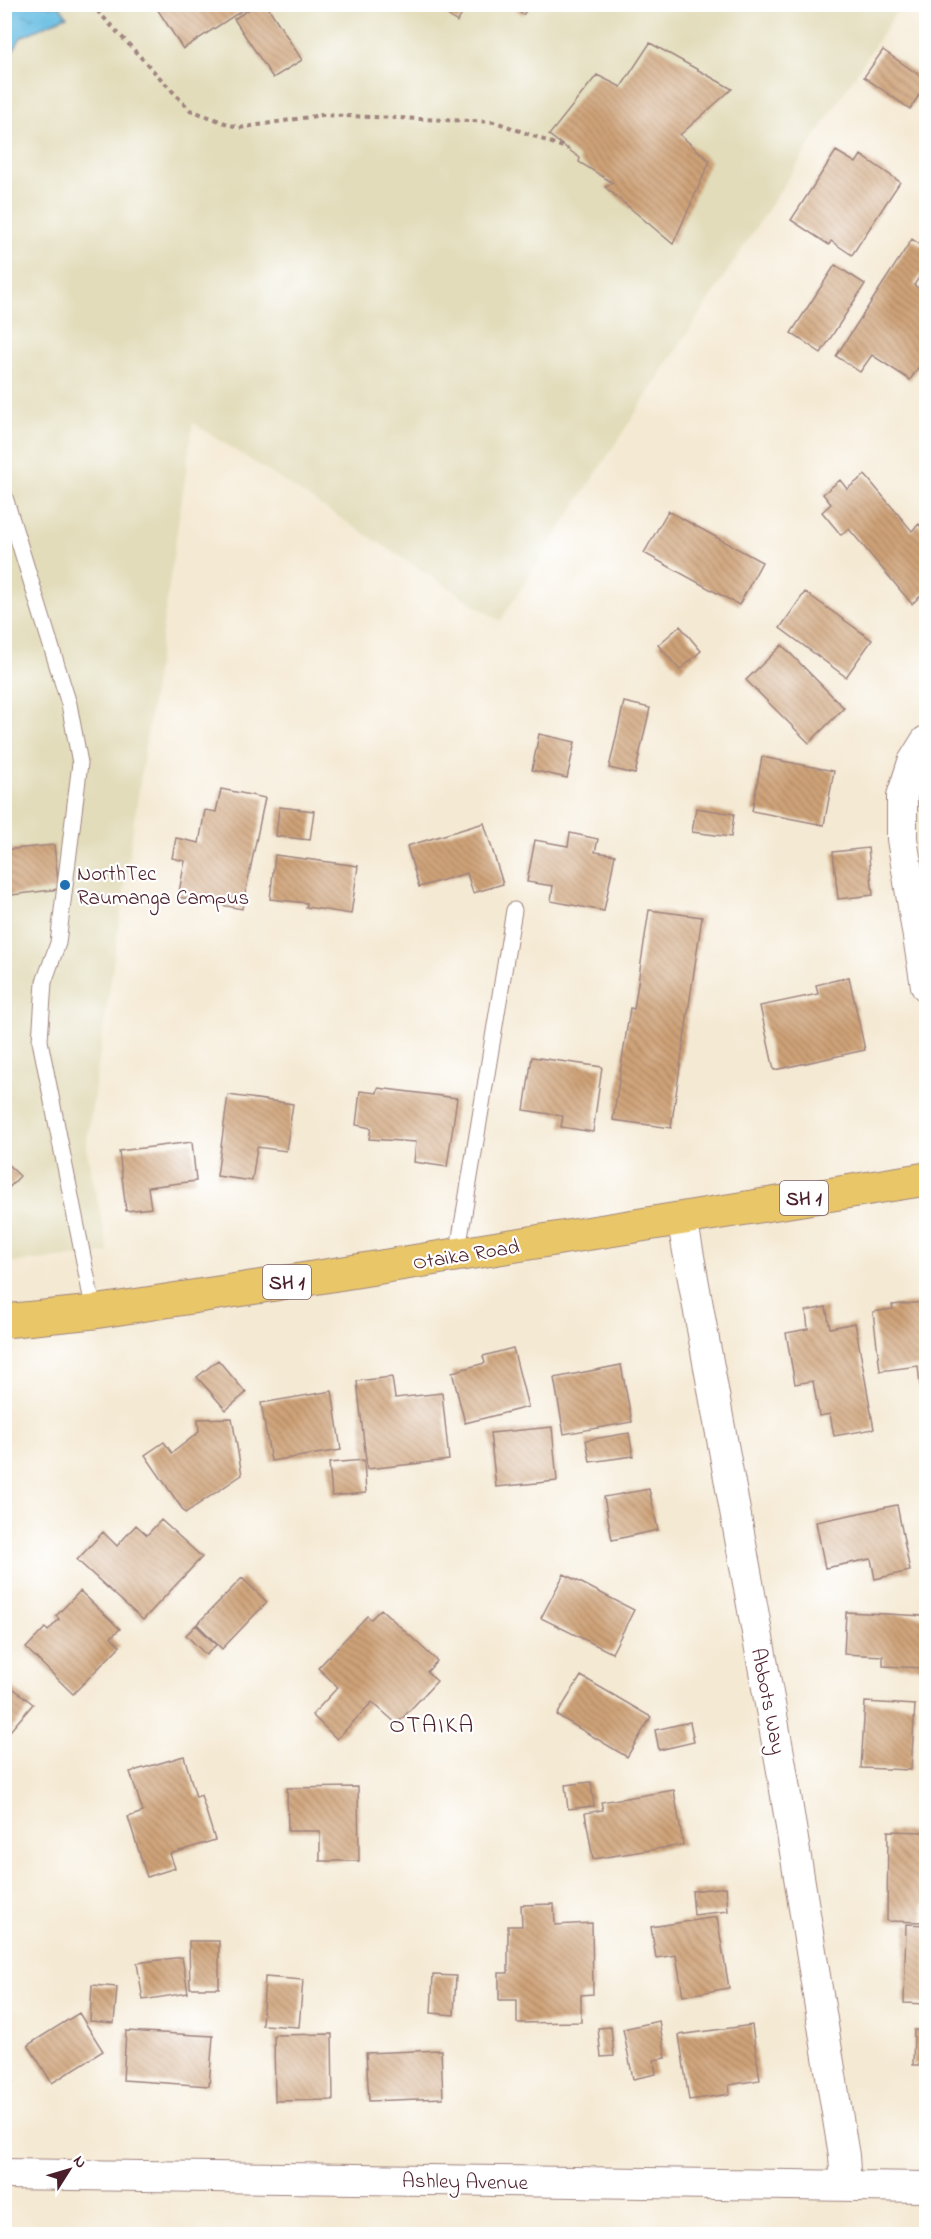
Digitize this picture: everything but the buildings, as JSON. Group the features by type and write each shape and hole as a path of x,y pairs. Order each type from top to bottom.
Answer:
{"highway":[{"name":"Otaika Road","path":"4,1321 94,1312 457,1256 927,1179"}],"street":[{"path":"927,741 913,762 902,796 902,839 927,986"},
{"name":"Abbots Way","path":"682,1218 781,1765 844,2156 846,2186"},
{"name":"Ashley Avenue","path":"4,2174 927,2187"}],"lane":[{"path":"4,494 69,704 80,763 58,943 44,982 40,1041 94,1312"},
{"path":"457,1256 514,909"}],"path":[{"path":"91,4 190,110 239,128 322,115 496,122 568,149"}],"shaded area":[{"name":"NorthTec Raumanga Campus","path":"5,5 901,5 500,621 193,423 86,1148 109,1253 5,1263"}],"water":[{"path":"5,4 59,5 67,16 21,37 10,56 5,59"}],"place":[{"name":"NorthTec Raumanga Campus","path":"65,885"}],"district":[{"name":"OTAIKA","path":"432,1724"}]}
